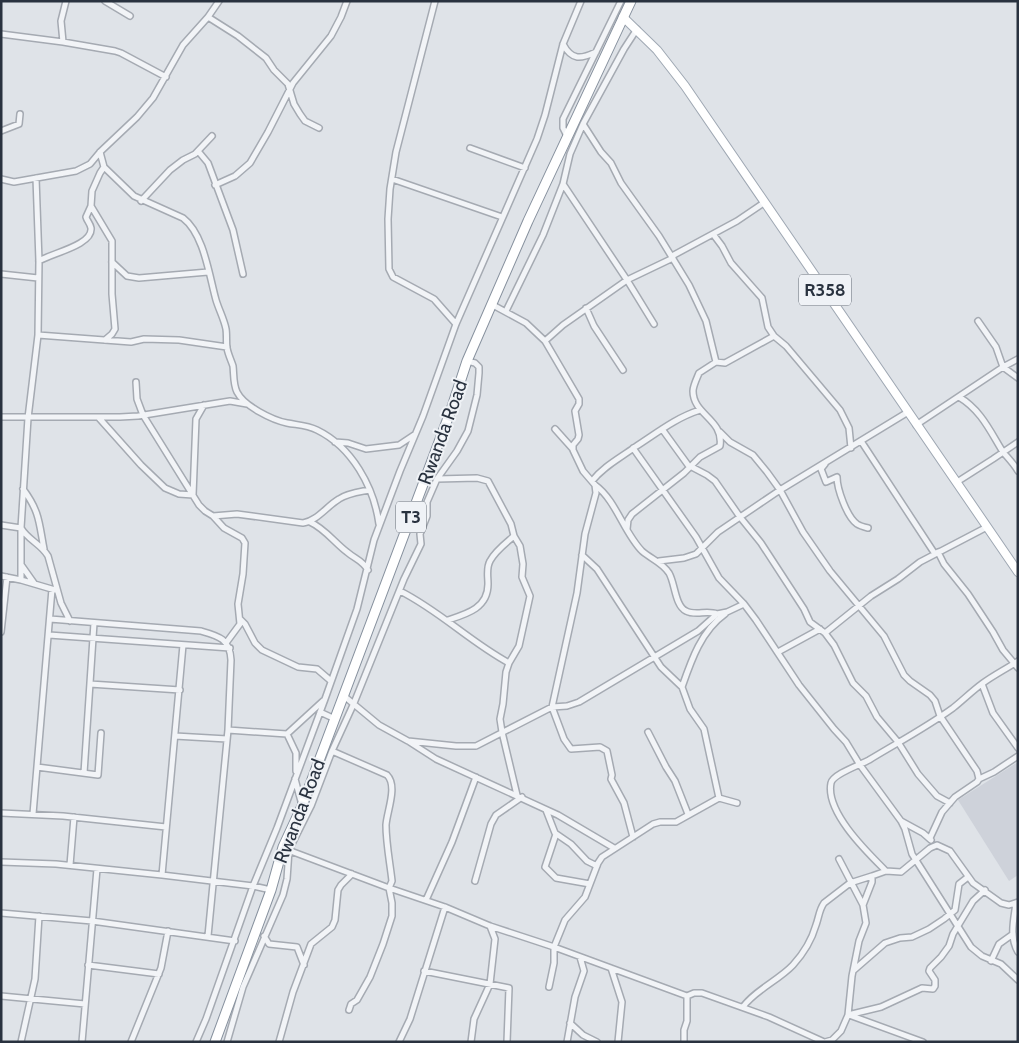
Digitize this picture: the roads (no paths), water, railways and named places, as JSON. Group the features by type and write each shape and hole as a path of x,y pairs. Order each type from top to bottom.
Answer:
{"highway":[{"name":"Rwanda Road","path":"215,1042 468,361 491,304 567,136 631,1"}],"main road":[{"name":"R358","path":"623,17 657,50 685,86 1018,572"}],"street":[{"path":"63,42 61,21 66,1"},
{"path":"105,1 130,16"},
{"path":"1,173 4,179 14,182 83,168 90,164 137,117 153,98 183,45 208,17 219,1"},
{"path":"215,185 235,176 250,163 290,89 331,36 347,1"},
{"path":"435,1 396,152 390,189 388,226 389,269 393,277 434,299 456,324"},
{"path":"196,1042 357,609 374,540 456,324 525,168 545,115 563,44 581,1"},
{"path":"567,136 563,128 563,118 621,1"},
{"path":"208,17 262,54 274,70 286,80 294,104 305,121 319,128"},
{"path":"506,310 543,235 563,184 570,154 583,124 636,29"},
{"path":"1,34 121,52 166,77"},
{"path":"563,44 570,54 576,57 584,58 596,52"},
{"path":"1,131 20,124 20,114"},
{"path":"583,124 611,163 621,183 673,256 706,321 716,362"},
{"path":"141,201 170,170 198,151 212,136"},
{"path":"470,148 525,168"},
{"path":"198,151 206,160 233,230 243,274"},
{"path":"100,152 104,167 124,188 141,201 177,215 190,223 202,249 225,325 227,347 233,365 236,390 250,405 261,412 280,421 300,424 316,430 334,442 353,460 376,506 380,527"},
{"path":"39,261 82,243 90,234 91,228 86,217 91,206 92,191 104,167"},
{"path":"21,580 23,489 28,418 38,335 39,261 36,178"},
{"path":"392,179 502,217"},
{"path":"563,184 654,324"},
{"path":"545,340 586,308 627,280 695,245 737,221 765,202"},
{"path":"91,206 112,238 115,329 105,340"},
{"path":"713,234 731,263 762,298 768,326 774,336 786,346 840,410 849,428 851,448"},
{"path":"112,262 126,276 139,278 208,272"},
{"path":"1,274 38,278"},
{"path":"491,304 506,310 526,323 545,340 579,399 579,404 575,411 579,435 572,448"},
{"path":"586,308 594,326 623,370"},
{"path":"978,321 996,347 1003,368 1018,378"},
{"path":"38,335 134,342 144,338 179,340 227,347"},
{"path":"774,336 725,363 716,362 699,373 693,388 694,397 700,410 711,419 730,442 755,456 780,490 803,532 830,571 890,644 904,675 935,701 940,716 978,771 979,779"},
{"path":"916,425 958,396 1018,359"},
{"path":"228,1042 241,993 286,887 286,849 311,806 332,751 421,544 420,534 428,516 426,504 437,478 463,441 471,420 477,395 479,373 475,363 468,361"},
{"path":"136,382 137,399 143,415 199,505 224,528 242,538 245,543 244,574 238,604 240,619 238,627 226,643"},
{"path":"958,396 970,404 987,424 1018,471"},
{"path":"1,417 98,418 143,415 230,401 250,405"},
{"path":"193,495 196,419 204,405"},
{"path":"633,837 624,803 611,779 612,770 607,751 600,747 572,748 564,739 552,706 577,593 585,534 596,494 594,483 602,470 622,454 683,415 700,410"},
{"path":"659,562 692,556 703,548 718,532 780,490 908,412"},
{"path":"98,418 165,488 179,494 193,495"},
{"path":"555,429 572,448 581,468 605,495 641,550 659,562 671,576 680,605 684,610 717,614 728,612"},
{"path":"662,429 691,467 708,475 715,481 761,543 804,609 810,622 822,631 853,683 866,696 880,721 898,742 925,783 941,799 950,803"},
{"path":"627,529 628,520 632,514 691,467 700,457 720,446 720,432"},
{"path":"334,442 348,443 366,449 399,445 416,433"},
{"path":"861,441 944,564 975,604 1004,650 1017,664 982,684 953,708 832,780 830,790 833,803 857,840 886,871"},
{"path":"957,482 1018,442"},
{"path":"633,448 703,548 719,578 744,604 799,686 846,742 860,765 901,821 909,850 971,947 991,961 1001,964 1018,980"},
{"path":"829,460 821,469 826,482 836,477 838,488 851,518 857,524 868,528"},
{"path":"437,478 477,478 488,481 511,524 514,536 521,548 522,577 530,599 525,612 519,646 509,663 505,678 500,719 519,796"},
{"path":"23,489 32,501 38,515 44,550"},
{"path":"213,516 237,514 301,523 310,522 340,498 348,494 369,490"},
{"path":"310,522 348,553 362,561 368,570"},
{"path":"1,525 21,528 27,537 44,550 48,556 54,590 70,621"},
{"path":"778,652 822,631 910,571 920,562 987,527"},
{"path":"448,620 469,613 479,607 488,588 487,574 489,561 514,536"},
{"path":"582,555 597,570 654,658 682,687 690,709 704,729 719,798"},
{"path":"22,566 35,584"},
{"path":"1,630 4,577 54,590"},
{"path":"33,814 54,590"},
{"path":"400,591 425,604 488,651 509,663"},
{"path":"682,687 702,640 711,626 728,612 744,604"},
{"path":"408,740 470,747 476,746 552,706 568,706 579,702 698,631 717,614"},
{"path":"240,619 245,624 255,643 262,650 298,667 316,669 331,681"},
{"path":"50,620 194,630 220,637 230,648 228,730 208,936"},
{"path":"84,773 94,623"},
{"path":"49,635 230,648"},
{"path":"162,875 183,645"},
{"path":"90,684 180,690"},
{"path":"982,684 993,713 1018,748"},
{"path":"344,696 379,725 408,740 436,759 565,818 614,848"},
{"path":"228,730 286,734 325,699"},
{"path":"320,712 334,719"},
{"path":"648,732 675,781 688,814"},
{"path":"37,767 98,775 101,733"},
{"path":"286,734 296,753 295,780 302,806"},
{"path":"175,736 227,739"},
{"path":"332,751 387,775 390,779 391,802 386,825 392,881 389,888 392,910 384,944 370,977 357,1000 350,1004 349,1010"},
{"path":"930,838 939,817 954,797 979,779 994,772 1018,756"},
{"path":"426,900 452,842 476,777"},
{"path":"475,880 496,815 519,796"},
{"path":"549,987 554,963 554,946 565,920 583,900 602,857 653,824 676,822 719,798 737,803"},
{"path":"546,810 556,834 571,844 587,861 597,866"},
{"path":"1,813 33,814 166,827"},
{"path":"70,866 74,818"},
{"path":"901,821 930,838 934,845 950,851 973,883 1001,903 1017,902 1013,942 1018,952"},
{"path":"556,834 545,867 553,876 560,879 590,884"},
{"path":"743,1007 749,999 792,965 812,936 824,903 850,883 886,871 901,872 934,845"},
{"path":"286,849 445,907 490,926 554,946 686,996 702,993 743,1007 825,1042 832,1040 841,1031 848,1015 853,970 859,941 866,923 863,905 839,859"},
{"path":"1,862 70,866 162,875 253,886 270,890"},
{"path":"82,1042 97,870"},
{"path":"279,1042 293,992 311,944 334,924 338,890 341,884 352,874"},
{"path":"863,905 872,882 872,876"},
{"path":"853,970 886,943 912,937 939,923 955,910 959,884 968,877"},
{"path":"848,1015 881,1007 922,988 932,990 936,980 930,968 949,946 973,901 985,890"},
{"path":"399,1042 410,1019 445,907"},
{"path":"1,913 92,921 235,941"},
{"path":"21,1042 31,999 40,916"},
{"path":"470,1042 474,1019 490,984 495,939 490,926"},
{"path":"131,1042 159,974 168,931"},
{"path":"991,961 999,944 1013,934"},
{"path":"264,936 269,944 297,947 304,965"},
{"path":"567,1042 575,997 584,971 580,957"},
{"path":"88,965 159,974"},
{"path":"611,968 622,1002 618,1042"},
{"path":"424,970 508,988 507,1042"},
{"path":"1,996 85,1004"},
{"path":"684,1042 684,1030 687,1021 686,996"},
{"path":"848,1015 923,1042"},
{"path":"570,1023 583,1035 597,1042"}]}
